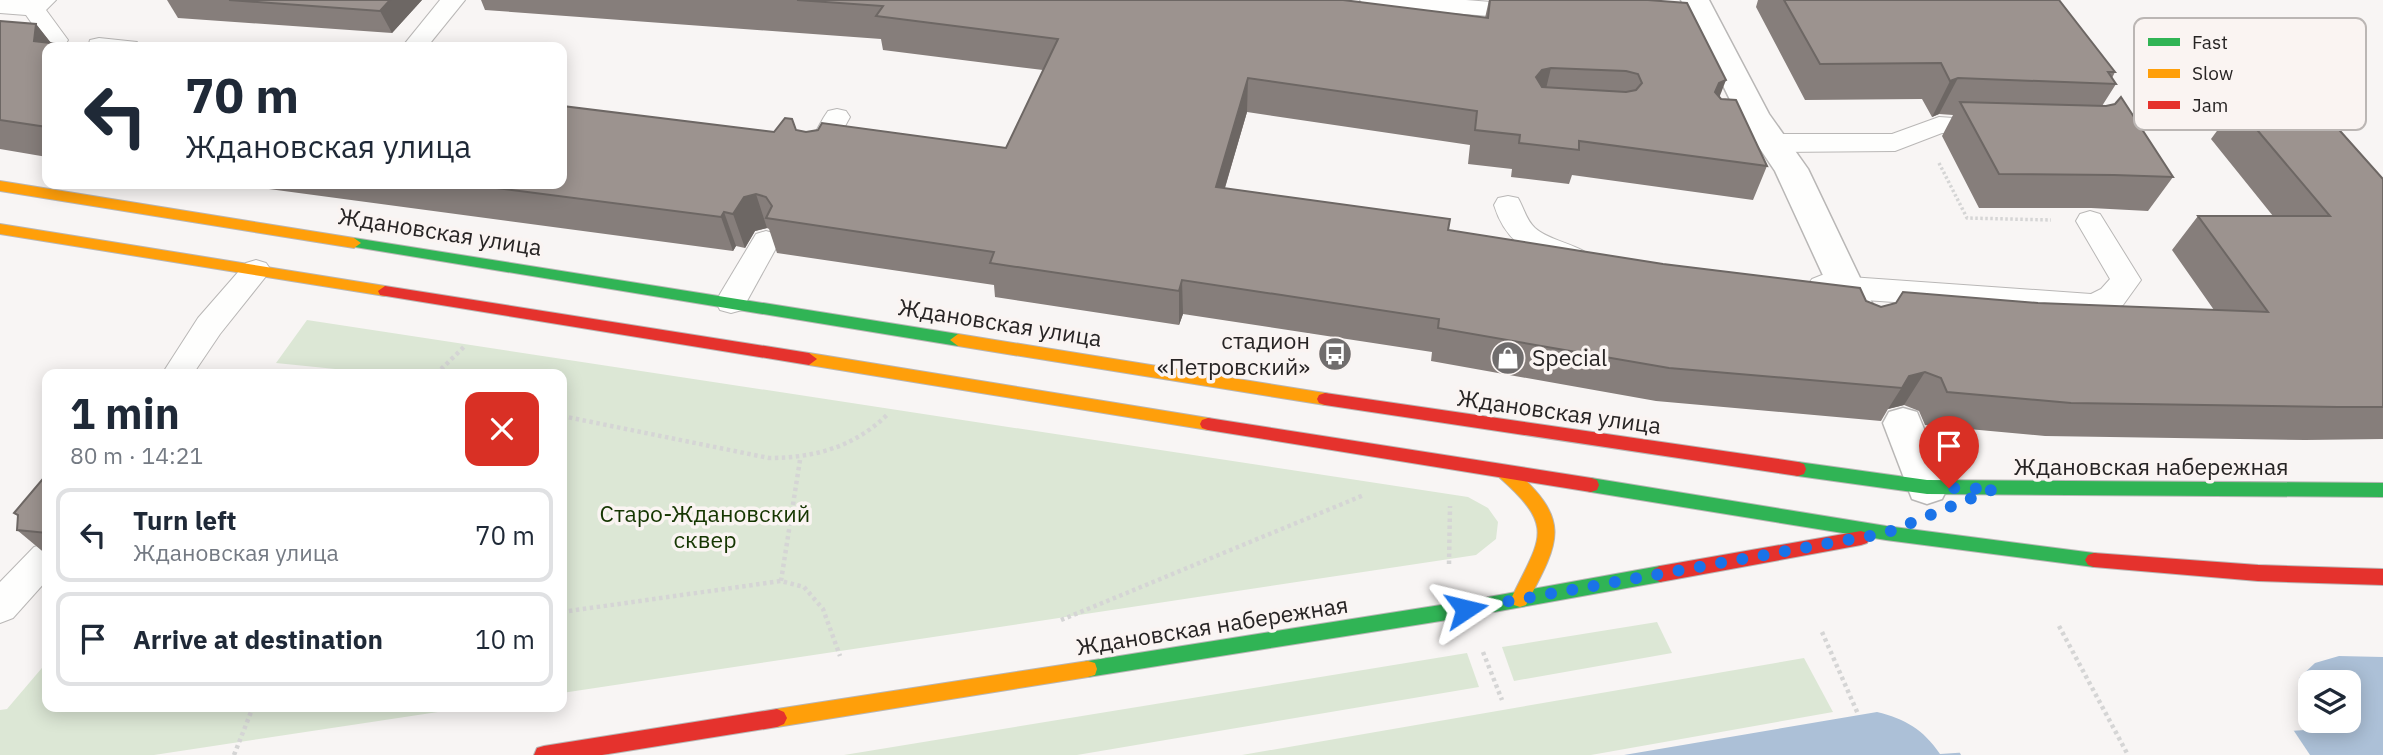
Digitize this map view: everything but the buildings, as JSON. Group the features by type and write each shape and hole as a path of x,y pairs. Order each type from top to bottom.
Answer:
{"main road":[{"name":"Ждановская улица","path":"0,186 1454,420 1934,504 1994,489"},
{"path":"0,229 1886,533"},
{"path":"1505,472 1531,491 1546,511 1551,533 1544,555 1520,599"},
{"name":"Ждановская набережная","path":"1886,533 1934,504 1994,489 2383,490"},
{"name":"Ждановская набережная","path":"544,755 1520,599 1886,533 2054,558 2281,576 2383,577"}],"street":[{"path":"1695,17 1791,169 1863,324"},
{"path":"1903,423 1934,504"}],"lane":[{"path":"418,42 453,0"},
{"path":"1372,0 1547,14"},
{"path":"0,6 38,4 55,40"},
{"path":"816,155 837,117"},
{"path":"1730,125 1768,136 1895,142 1939,125 2018,127"},
{"path":"1508,205 1512,222 1524,237 1555,252 1604,265"},
{"path":"1797,284 2094,305 2112,297 2126,280 2090,221"},
{"path":"731,302 766,241"},
{"path":"180,369 209,327 256,270"},
{"path":"0,607 42,561"}],"path":[{"path":"1923,131 1967,218 2090,221"},
{"path":"441,369 469,343"},
{"path":"567,417 769,458 800,460 841,447 878,426 892,409"},
{"path":"781,581 800,460"},
{"path":"1053,624 1376,491"},
{"path":"1449,565 1450,500"},
{"path":"567,611 781,581 804,587 823,609 841,661"},
{"path":"2059,626 2128,755"},
{"path":"1822,632 1858,714"},
{"path":"1482,652 1502,700"},
{"path":"234,755 251,712"}],"green space":[{"name":"Старо-Ждановский сквер","path":"307,320 1468,497 1488,508 1498,522 1496,539 1476,555 567,692 567,369 335,369 276,363"},
{"path":"1657,622 1672,653 1514,681 1502,647"},
{"path":"1467,653 1479,687 1077,755 844,755"},
{"path":"1804,658 1833,712 1591,755 1242,755"},
{"path":"42,668 42,712 438,712 154,755 0,755 0,710 7,709"}],"water":[{"path":"2339,656 2383,657 2383,755 1624,755 1877,712 1913,726 1940,754 2298,730 2298,733 2361,733 2361,670 2308,670 2315,663"}],"pier":[{"path":"2292,728 2310,755 1961,755 1958,749"}],"traffic: fast":[{"path":"354,243 958,340"},
{"path":"1798,469 1927,487 2383,490"},
{"path":"1591,485 1886,533 2094,560"},
{"path":"1088,669 1466,609 1660,574"}],"traffic: slow":[{"path":"0,186 354,243"},
{"path":"0,229 385,291"},
{"path":"958,340 1325,399"},
{"path":"809,359 1208,424"},
{"path":"1505,472 1537,503 1545,517 1547,530 1546,544 1540,560 1520,599"},
{"path":"777,718 1088,669"}],"traffic: jam":[{"path":"385,291 809,359"},
{"path":"1325,399 1798,469"},
{"path":"1208,424 1591,485"},
{"path":"1660,574 1861,538"},
{"path":"2094,560 2258,573 2383,577"},
{"path":"544,755 777,718"}],"place":[{"name":"стадион «Петровский»","path":"1335,354"},
{"name":"Special","path":"1508,358"}],"route":[{"path":"1466,609 1705,568 1886,533 1994,489 1949,488"}]}
